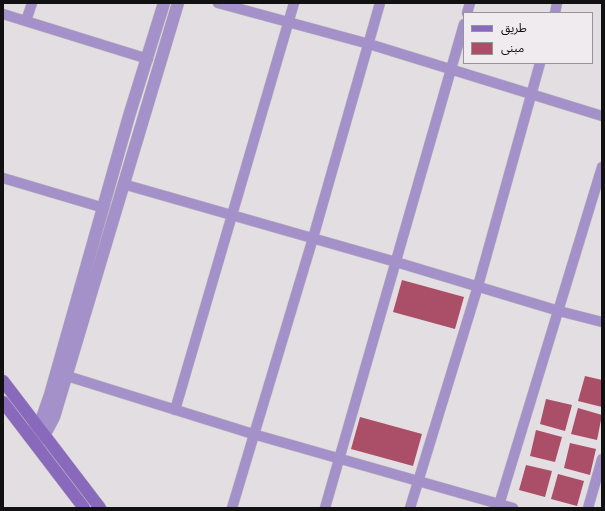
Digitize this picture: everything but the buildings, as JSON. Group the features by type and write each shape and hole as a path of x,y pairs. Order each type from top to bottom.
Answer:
{"main road":[{"path":"3,381 40,432 100,508"},
{"path":"3,402 84,508"}],"street":[{"path":"26,21 32,3"},
{"path":"40,432 41,421 50,395 104,208 129,116 148,59 164,3"},
{"path":"31,440 54,417 123,184 162,61 178,3"},
{"path":"218,3 369,44 602,116"},
{"path":"175,410 294,3"},
{"path":"232,508 313,238 380,3"},
{"path":"3,14 148,59"},
{"path":"325,508 463,28"},
{"path":"410,508 478,286 540,64"},
{"path":"498,506 559,312 602,167"},
{"path":"3,178 104,208"},
{"path":"123,184 478,286 559,312 602,322"},
{"path":"67,376 253,434 418,481 498,506 513,508"},
{"path":"588,508 602,459"}]}
